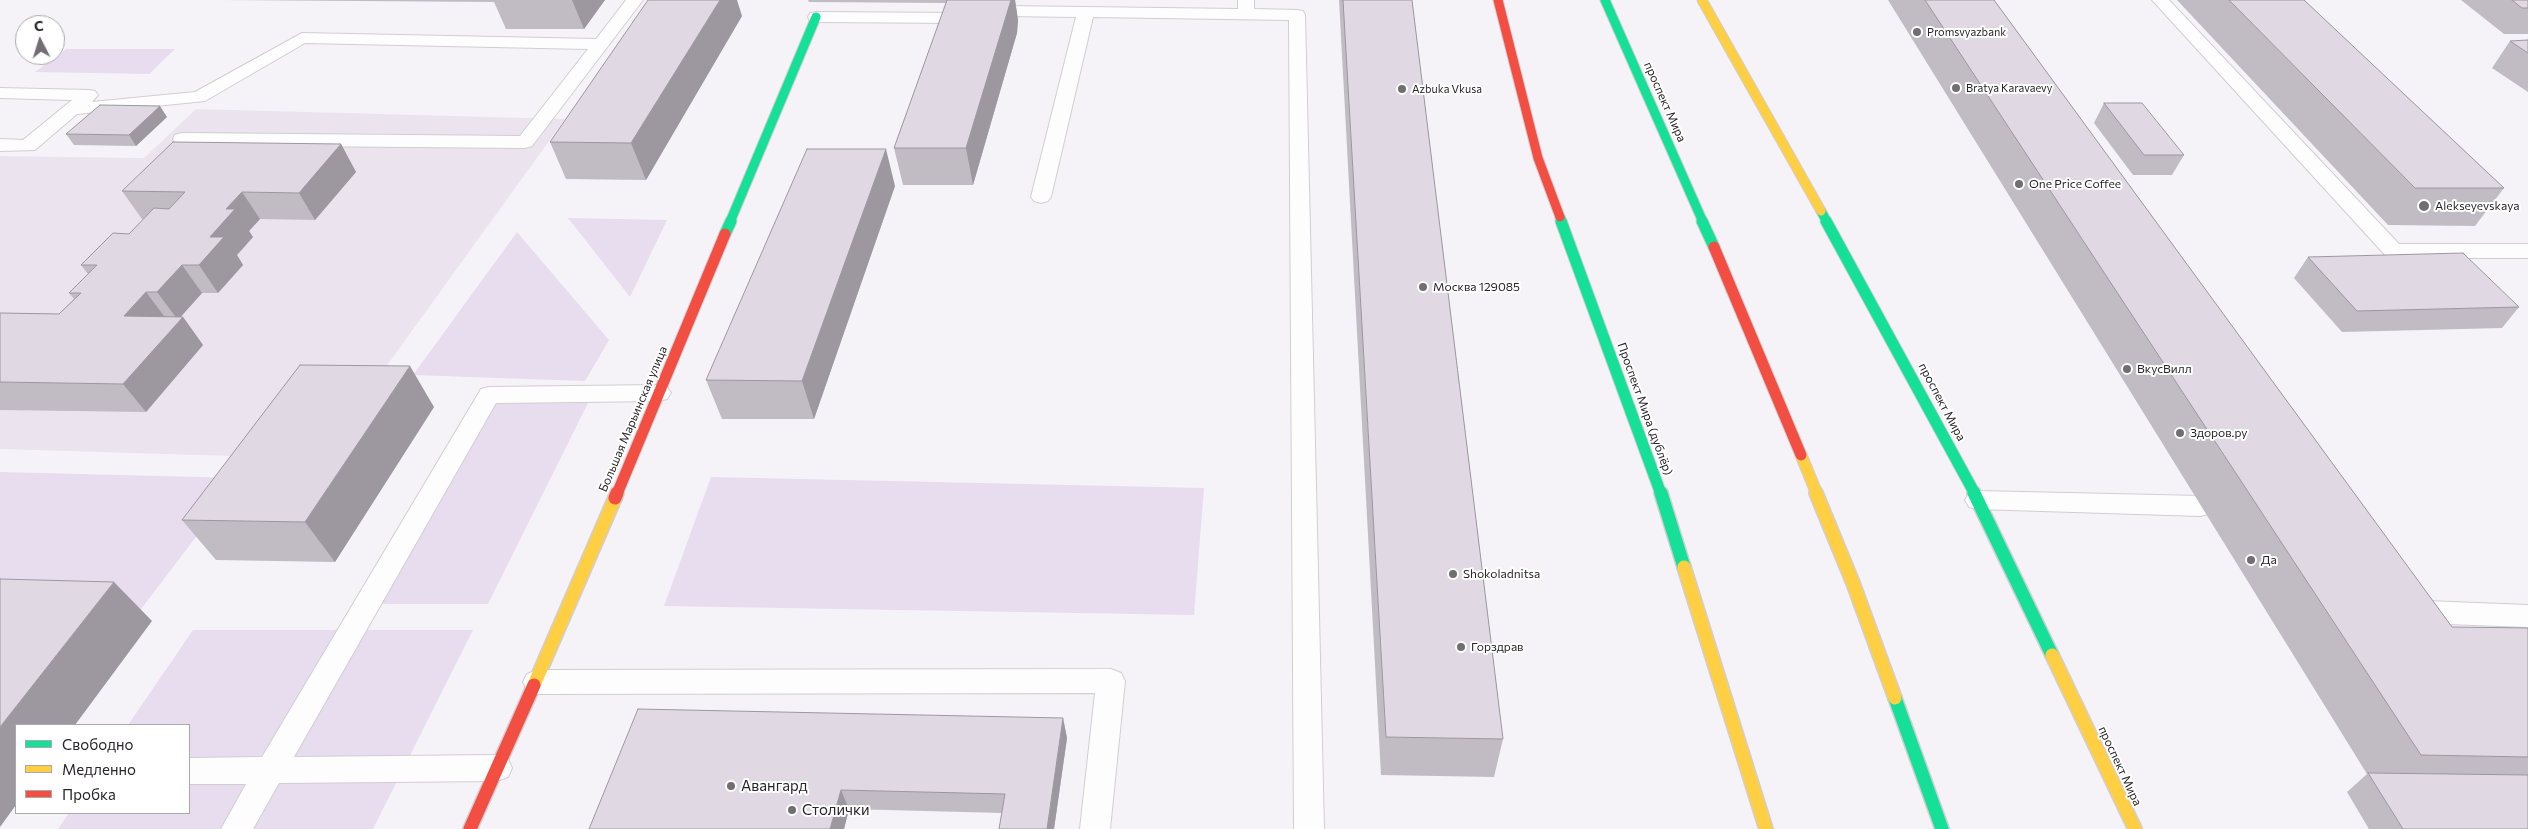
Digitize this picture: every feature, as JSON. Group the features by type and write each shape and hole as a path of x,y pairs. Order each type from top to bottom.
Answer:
{"main road":[{"name":"Проспект Мира (дублёр)","path":"1498,0 1538,158 1665,505 1766,829"},
{"name":"проспект Мира","path":"1605,0 1735,294 1842,556 1942,829"},
{"name":"проспект Мира","path":"1702,0 1896,346 1978,500 2135,829"},
{"name":"Большая Марьинская улица","path":"470,829 537,682 816,17"}],"lane":[{"path":"182,138 525,142 635,0"},
{"path":"2160,0 2393,251 2528,251"},
{"path":"816,17 960,18 1006,11 1086,12 1246,7 1297,15 1309,829"},
{"path":"1041,196 1086,12"},
{"path":"72,109 199,97 302,38 601,44"},
{"path":"0,93 89,95 28,146 0,145"},
{"path":"236,829 489,395 658,393"},
{"path":"1978,500 2201,506"},
{"path":"2403,589 2420,612 2528,616"},
{"path":"537,682 1111,681 1095,829"},
{"path":"190,771 269,772 497,768"}],"shaded area":[{"path":"175,49 149,74 35,72 44,65 65,65 65,50"},
{"path":"196,109 565,119 380,375 264,457 0,449 0,156 144,158"},
{"path":"568,218 667,220 630,297"},
{"path":"517,232 609,340 585,381 413,375"},
{"path":"493,395 592,395 488,604 373,604"},
{"path":"0,472 241,478 135,617 0,638"},
{"path":"711,477 1204,488 1194,615 664,606"},
{"path":"193,630 473,630 373,829 58,829 68,814 190,814 190,724 129,724"}],"building":[{"path":"648,0 720,0 631,143 550,142"},
{"path":"947,0 1011,0 966,148 894,148"},
{"path":"1343,0 1412,0 1503,739 1386,737"},
{"path":"1925,0 1994,0 2452,627 2528,628 2528,757 2421,755"},
{"path":"2229,0 2304,0 2504,188 2415,188"},
{"path":"2512,0 2528,0 2528,8 2522,8"},
{"path":"2528,40 2528,53 2510,41"},
{"path":"2104,103 2142,103 2184,155 2144,155"},
{"path":"100,105 160,106 129,135 66,134"},
{"path":"173,142 341,144 299,193 242,192 226,209 235,209 210,237 224,237 199,265 182,265 157,292 146,292 124,316 183,317 123,384 0,382 0,313 59,314 81,293 69,293 97,265 81,265 113,233 129,234 154,208 169,209 185,192 122,191"},
{"path":"807,149 886,149 802,381 706,380"},
{"path":"2463,253 2519,307 2357,311 2308,257"},
{"path":"300,365 410,366 305,522 182,520"},
{"path":"0,579 114,582 0,727"},
{"path":"638,709 1063,718 1047,829 999,829 1005,794 841,790 830,829 589,829"},
{"path":"2368,773 2528,775 2528,829 2403,829"}],"traffic: fast":[{"path":"1605,0 1714,247"},
{"path":"725,234 816,17"},
{"path":"1821,211 1978,500 2052,655"},
{"path":"1560,217 1665,505 1684,567"},
{"path":"1895,698 1942,829"}],"traffic: slow":[{"path":"1702,0 1821,211"},
{"path":"1801,455 1853,583 1895,698"},
{"path":"534,685 615,498"},
{"path":"1684,567 1766,829"},
{"path":"2052,655 2135,829"}],"traffic: jam":[{"path":"1498,0 1538,158 1560,217"},
{"path":"615,498 725,234"},
{"path":"1714,247 1801,455"},
{"path":"470,829 534,685"}],"place":[{"name":"Promsvyazbank","path":"1917,32"},
{"name":"Bratya Karavaevy","path":"1956,88"},
{"name":"Azbuka Vkusa","path":"1402,89"},
{"name":"One Price Coffee","path":"2019,184"},
{"name":"Alekseyevskaya","path":"2424,206"},
{"name":"Москва 129085","path":"1423,287"},
{"name":"ВкусВилл","path":"2127,369"},
{"name":"Здоров.ру","path":"2180,433"},
{"name":"Да","path":"2251,560"},
{"name":"Shokoladnitsa","path":"1453,574"},
{"name":"Горздрав","path":"1461,647"},
{"name":"Авангард","path":"731,786"},
{"name":"Столички","path":"792,810"}]}
